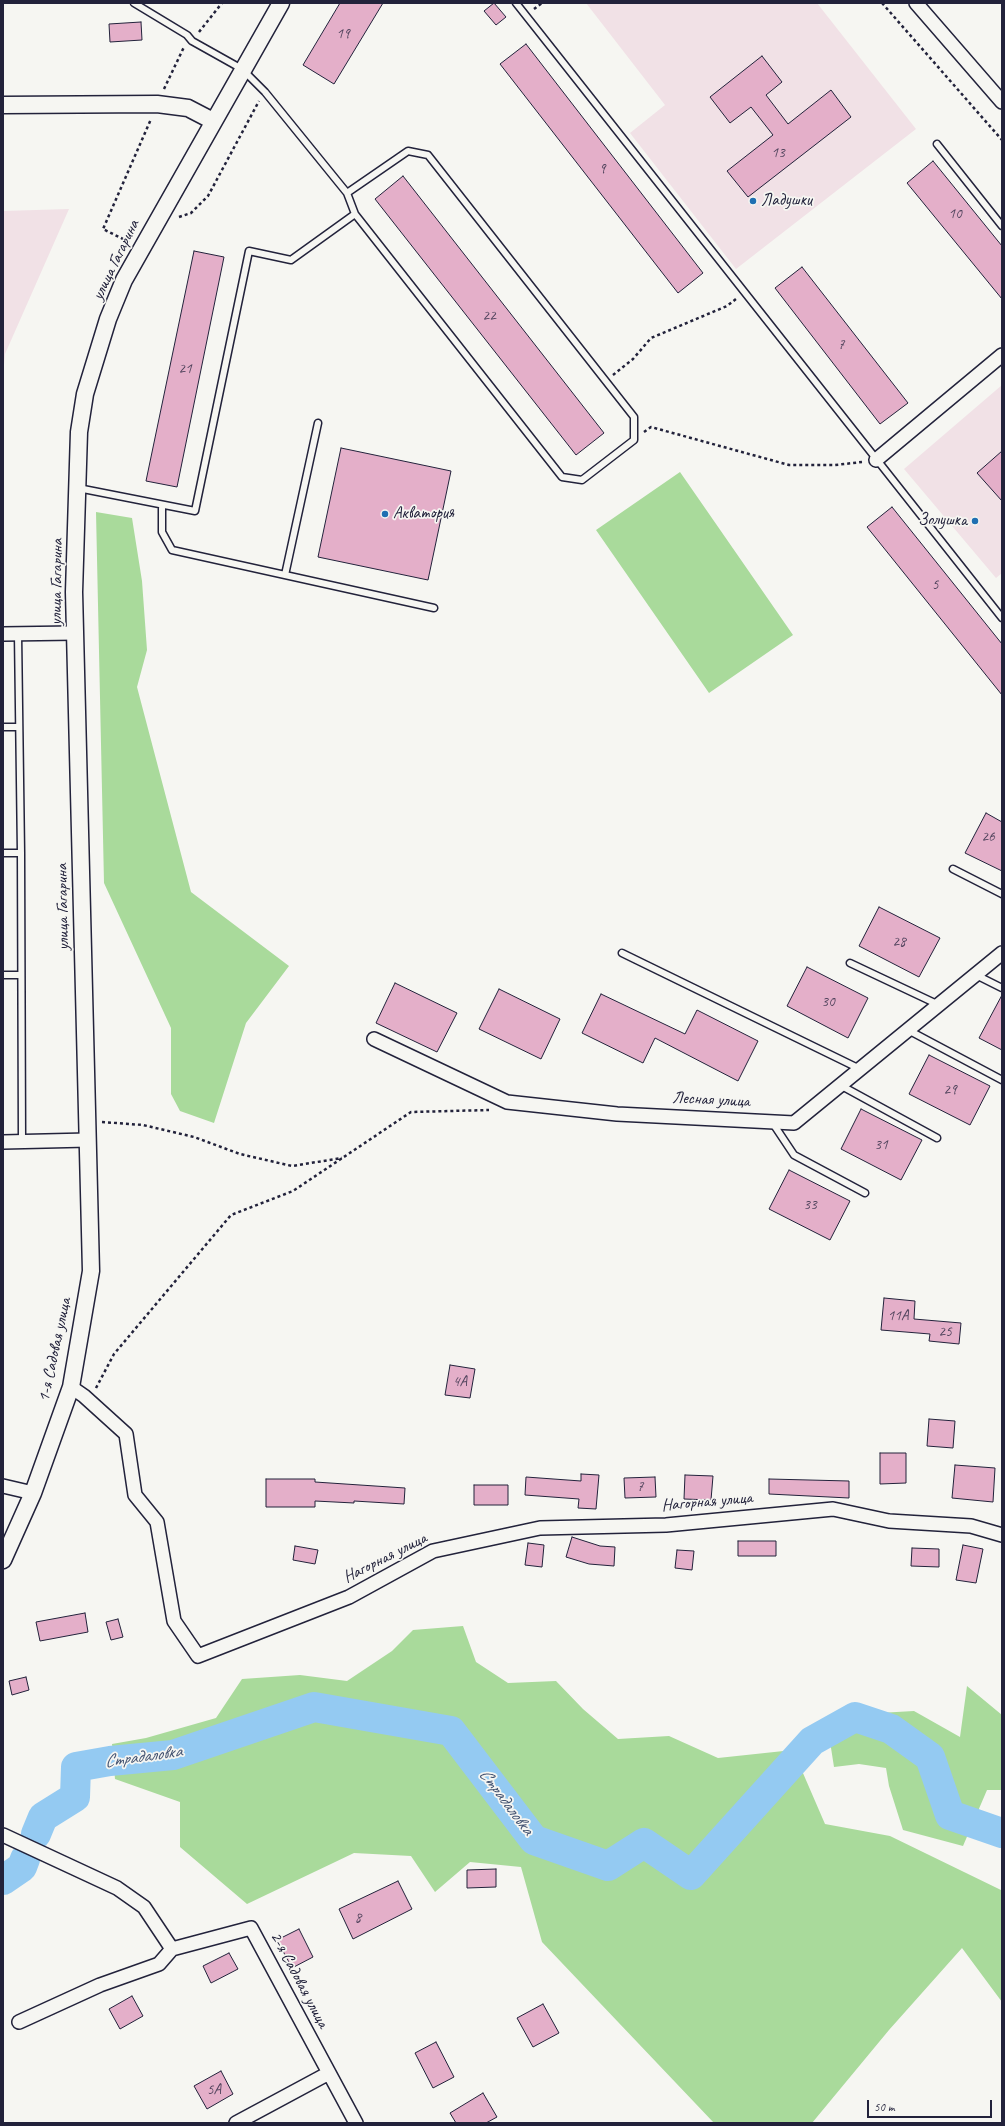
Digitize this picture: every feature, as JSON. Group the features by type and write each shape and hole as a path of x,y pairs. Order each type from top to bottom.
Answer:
{"street":[{"name":"улица Гагарина","path":"89,1210 74,592 80,432 85,394 108,319 141,248 281,3"},
{"path":"916,3 1002,102"},
{"path":"3,104 157,104 188,108 213,121"},
{"path":"876,460 1002,355"},
{"path":"3,634 75,633"},
{"name":"Лесная улица","path":"374,1039 507,1102 617,1114 794,1123 1002,953"},
{"path":"3,1142 88,1140"},
{"name":"1-я Садовая улица","path":"3,1560 33,1493 71,1386 91,1271 89,1210"},
{"name":"Нагорная улица","path":"71,1386 126,1434 135,1496 157,1522 174,1621 198,1656 349,1597 433,1551 540,1528 666,1525 833,1509 888,1521 971,1526 1002,1535"},
{"path":"3,1486 33,1493"},
{"path":"3,1835 116,1888 144,1907 172,1949 159,1964 100,1985 19,2022"},
{"name":"2-я Садовая улица","path":"172,1949 251,1928 356,2123"},
{"path":"236,2123 329,2073"}],"lane":[{"path":"134,3 187,35 192,41 242,69 265,92 347,194 355,214 562,477 582,480 634,440 634,417 428,155 408,151 347,194"},
{"path":"516,3 1002,618"},
{"path":"937,144 1002,226"},
{"path":"78,488 196,511 249,251 290,260 355,214"},
{"path":"285,575 318,423"},
{"path":"162,505 162,532 172,550 434,608"},
{"path":"18,634 21,853 22,1142"},
{"path":"3,727 19,727"},
{"path":"3,853 21,853"},
{"path":"953,868 1002,894"},
{"path":"622,953 860,1069"},
{"path":"850,963 939,1005"},
{"path":"3,975 21,975"},
{"path":"976,975 1002,988"},
{"path":"908,1030 1002,1080"},
{"path":"840,1085 938,1138"},
{"path":"771,1121 794,1155 865,1193"}],"path":[{"path":"141,248 103,229 181,49 192,41 222,3"},
{"path":"882,3 1002,140"},
{"path":"174,223 179,217 191,213 208,196 265,92"},
{"path":"606,381 634,359 652,338 727,306 744,292"},
{"path":"634,440 651,427 788,464 835,465 876,460"},
{"path":"84,1396 98,1387 114,1354 231,1215 293,1192 411,1112 494,1110"},
{"path":"87,1121 143,1125 158,1128 194,1137 240,1154 292,1166 344,1158"}],"shaded area":[{"name":"Ладушки","path":"586,3 817,3 916,129 736,269 630,133 665,105"},
{"path":"69,209 5,354 3,376 3,211"},
{"name":"Золушка","path":"1002,385 1002,573 996,578 904,469"}],"green space":[{"path":"680,472 793,635 709,693 596,530"},
{"path":"96,512 132,518 142,581 147,650 137,687 191,892 289,966 246,1023 214,1123 180,1111 171,1094 171,1028 104,883"},
{"path":"463,1626 476,1662 508,1683 556,1681 583,1709 618,1739 669,1736 718,1758 793,1750 825,1824 890,1836 1001,1890 1002,2002 962,1948 889,2030 812,2123 714,2123 542,1942 521,1867 470,1862 435,1892 411,1856 354,1853 247,1904 180,1847 180,1802 115,1779 112,1744 146,1738 216,1718 242,1679 300,1675 347,1681 392,1651 413,1630"},
{"path":"967,1686 1002,1715 1002,1790 987,1790 963,1846 903,1830 889,1786 886,1768 859,1764 834,1767 826,1716 914,1711 960,1737"}],"building":[{"path":"340,3 383,3 334,84 303,65"},
{"path":"494,3 506,17 496,25 484,11"},
{"path":"141,22 142,40 110,42 109,24"},
{"path":"526,44 703,273 678,293 500,64"},
{"path":"762,56 782,82 766,95 788,124 831,90 851,117 748,197 727,171 773,135 751,107 730,123 710,97"},
{"path":"933,161 1002,246 1002,299 907,183"},
{"path":"403,176 604,433 576,455 375,199"},
{"path":"194,251 224,257 177,487 146,481"},
{"path":"802,267 908,403 880,424 775,288"},
{"name":"Акватория","path":"341,448 451,471 428,580 318,557"},
{"path":"1002,451 1002,501 977,473"},
{"path":"892,507 1002,644 1002,695 867,527"},
{"path":"986,813 1002,822 1002,871 965,853"},
{"path":"879,907 940,938 919,977 859,946"},
{"path":"807,967 868,998 848,1038 787,1006"},
{"path":"395,983 457,1013 437,1052 376,1023"},
{"path":"499,989 560,1019 541,1059 479,1029"},
{"path":"601,994 685,1034 697,1010 758,1041 738,1081 655,1038 643,1063 582,1033"},
{"path":"1002,995 1002,1050 979,1038"},
{"path":"929,1055 990,1086 970,1125 909,1094"},
{"path":"861,1109 922,1140 901,1180 841,1149"},
{"path":"789,1170 850,1201 830,1240 769,1209"},
{"path":"884,1298 915,1301 914,1319 961,1323 959,1344 929,1341 930,1334 881,1330"},
{"path":"450,1365 475,1369 470,1398 445,1395"},
{"path":"929,1419 955,1421 953,1448 927,1446"},
{"path":"880,1453 906,1453 906,1483 880,1484"},
{"path":"955,1465 995,1468 993,1502 952,1498"},
{"path":"581,1474 599,1475 596,1509 578,1508 579,1499 525,1495 526,1477 581,1481"},
{"path":"685,1475 713,1476 711,1500 684,1499"},
{"path":"655,1477 656,1497 625,1498 624,1478"},
{"path":"266,1479 315,1479 315,1482 405,1488 404,1504 354,1501 354,1503 315,1501 315,1507 266,1507"},
{"path":"769,1479 849,1481 849,1498 769,1494"},
{"path":"474,1485 508,1485 508,1505 474,1505"},
{"path":"572,1537 600,1546 615,1547 614,1566 589,1564 566,1557"},
{"path":"738,1541 776,1541 776,1556 738,1556"},
{"path":"528,1543 544,1545 542,1567 525,1565"},
{"path":"963,1545 983,1549 976,1583 956,1580"},
{"path":"295,1546 318,1550 315,1564 293,1560"},
{"path":"912,1548 939,1549 939,1567 911,1566"},
{"path":"677,1550 694,1551 692,1570 675,1568"},
{"path":"85,1613 88,1632 40,1641 36,1622"},
{"path":"118,1619 123,1637 111,1640 106,1622"},
{"path":"26,1677 29,1690 12,1695 9,1681"},
{"path":"496,1869 496,1887 467,1888 467,1870"},
{"path":"398,1881 412,1909 353,1939 339,1909"},
{"path":"299,1929 313,1957 292,1968 277,1940"},
{"path":"229,1953 238,1969 211,1983 203,1966"},
{"path":"132,1996 143,2016 120,2029 109,2009"},
{"path":"543,2004 559,2033 533,2047 517,2018"},
{"path":"436,2042 454,2077 433,2088 415,2053"},
{"path":"221,2071 233,2094 207,2109 194,2086"},
{"path":"483,2093 497,2117 486,2123 456,2123 450,2113"}],"waterway":[{"name":"Страдаловка","path":"36,1834 43,1817 75,1797 76,1767 110,1761 173,1755 314,1707 451,1731 534,1840 608,1866 644,1843 691,1875 812,1741 855,1717 891,1729 930,1757 950,1815 1002,1833"},
{"name":"Страдаловка","path":"3,1880 22,1867 25,1859"}],"place":[{"name":"Ладушки","path":"753,201"},
{"name":"Акватория","path":"385,514"},
{"name":"Золушка","path":"975,521"}]}
